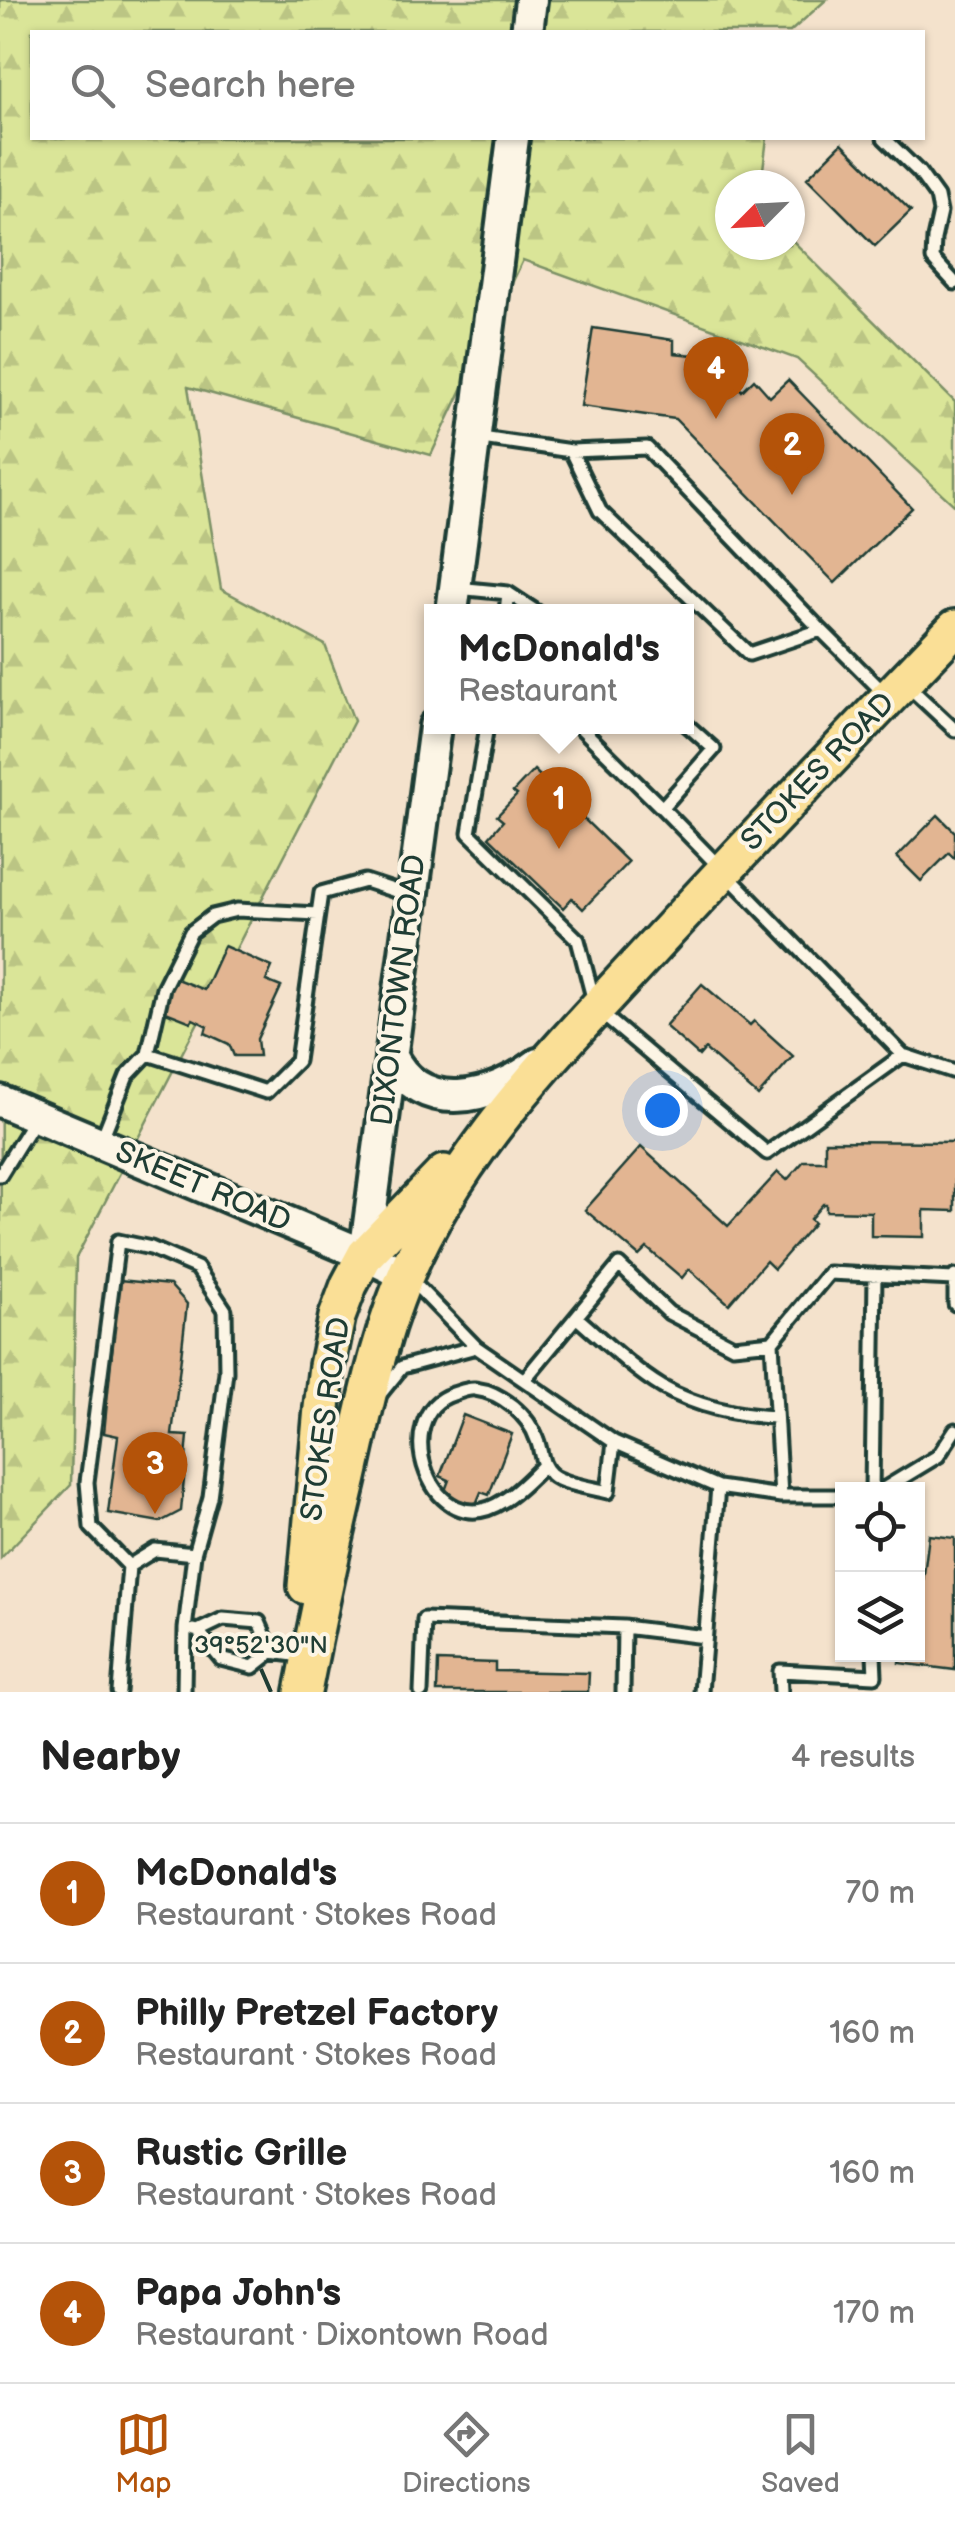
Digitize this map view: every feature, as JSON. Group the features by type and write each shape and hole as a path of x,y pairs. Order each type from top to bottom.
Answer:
{"main road":[{"name":"STOKES ROAD","path":"301,1692 382,1342 406,1275 434,1215 460,1174 564,1044 955,628"},
{"name":"STOKES ROAD","path":"301,1692 287,1654 310,1528 327,1366 337,1317 349,1284 365,1255 521,1094"},
{"path":"322,1596 365,1255"}],"street":[{"path":"526,30 531,0"},
{"path":"453,600 513,140"},
{"name":"DIXONTOWN ROAD","path":"365,1255 434,734"},
{"path":"391,1055 398,1069 421,1089 459,1096 504,1086 564,1044"},
{"name":"SKEET ROAD","path":"0,1101 406,1275"}],"lane":[{"path":"886,140 919,172 937,197 940,212 933,259 955,284"},
{"path":"475,437 570,450 647,448 821,630 896,690 955,730"},
{"path":"570,450 600,511 748,654 821,630"},
{"path":"507,604 508,592"},
{"path":"453,600 508,592 525,604"},
{"path":"662,808 714,749 694,731"},
{"path":"486,734 469,833 578,940 596,1009 767,1154 903,1055"},
{"path":"587,734 903,1055 955,1072"},
{"path":"148,1054 266,1092 297,1061 322,893 366,881 411,896"},
{"path":"100,1143 127,1076 148,1054 163,988 191,932 212,916 236,910 318,914"},
{"path":"0,1175 36,1116"},
{"path":"119,1692 129,1566 91,1527 86,1482 118,1241 151,1248 197,1268 225,1310 226,1372 210,1497 194,1554 192,1630 184,1692"},
{"path":"524,1380 619,1266 670,1313 733,1346 772,1342"},
{"path":"781,1496 772,1342 828,1273 954,1278 955,1304"},
{"path":"406,1275 476,1347 614,1442 718,1487 781,1496 835,1496"},
{"path":"872,1482 875,1275"},
{"path":"576,1317 665,1388 724,1409 776,1417"},
{"path":"362,1416 402,1367 476,1347"},
{"path":"543,1466 501,1504 476,1511 448,1505 431,1486 422,1462 421,1431 431,1409 445,1397 473,1388 503,1398 527,1420 537,1438 543,1466 554,1478 608,1492 614,1442"},
{"path":"895,1482 938,1456 955,1430"},
{"path":"701,1692 718,1487"},
{"path":"129,1566 156,1550 194,1554"},
{"path":"223,1619 258,1622 287,1654 253,1667 221,1659 192,1630 223,1619"},
{"path":"422,1692 424,1619 624,1627 705,1637"},
{"path":"623,1692 624,1627"},
{"path":"780,1692 780,1672 875,1676 874,1662"}],"green space":[{"path":"0,0 826,0 792,30 30,30 30,140 767,140 763,170 715,170 715,260 805,260 805,253 955,402 955,506 797,359 523,260 431,455 188,387 221,589 325,645 354,721 76,1258 71,1485 1,1558"}],"building":[{"path":"842,143 911,211 875,246 807,178"},
{"path":"593,328 674,340 674,353 714,357 742,391 754,379 770,397 788,380 912,508 835,583 675,419 581,406"},
{"path":"534,770 628,862 583,909 572,898 563,908 489,837 503,821 497,816 517,795 513,792"},
{"path":"938,815 955,832 955,857 949,853 921,881 897,857"},
{"path":"224,946 272,967 266,981 281,987 257,1039 259,1056 234,1056 229,1044 205,1033 207,1026 158,1009 169,976 204,990"},
{"path":"702,984 750,1025 754,1021 793,1056 758,1096 705,1049 699,1056 665,1026"},
{"path":"825,1141 955,1142 955,1211 924,1210 924,1237 871,1236 871,1212 826,1211 823,1204 810,1219 814,1223 774,1269 766,1261 729,1304 689,1269 682,1278 647,1248 639,1256 585,1210 641,1147 728,1226 778,1172 787,1180 804,1161 825,1161"},
{"path":"119,1280 170,1285 187,1304 172,1435 188,1436 181,1511 160,1522 108,1513 118,1436 104,1433"},
{"path":"463,1415 512,1434 489,1495 481,1492 474,1509 443,1496 449,1480 440,1476"},
{"path":"929,1535 955,1538 955,1670 899,1663 925,1662 925,1566"},
{"path":"438,1661 495,1663 495,1671 589,1673 588,1692 437,1692"}],"place":[{"name":"Papa John's","path":"716,419"},
{"name":"Philly Pretzel Factory","path":"792,495"},
{"name":"McDonald's","path":"559,849"},
{"name":"Rustic Grille","path":"155,1514"}]}
